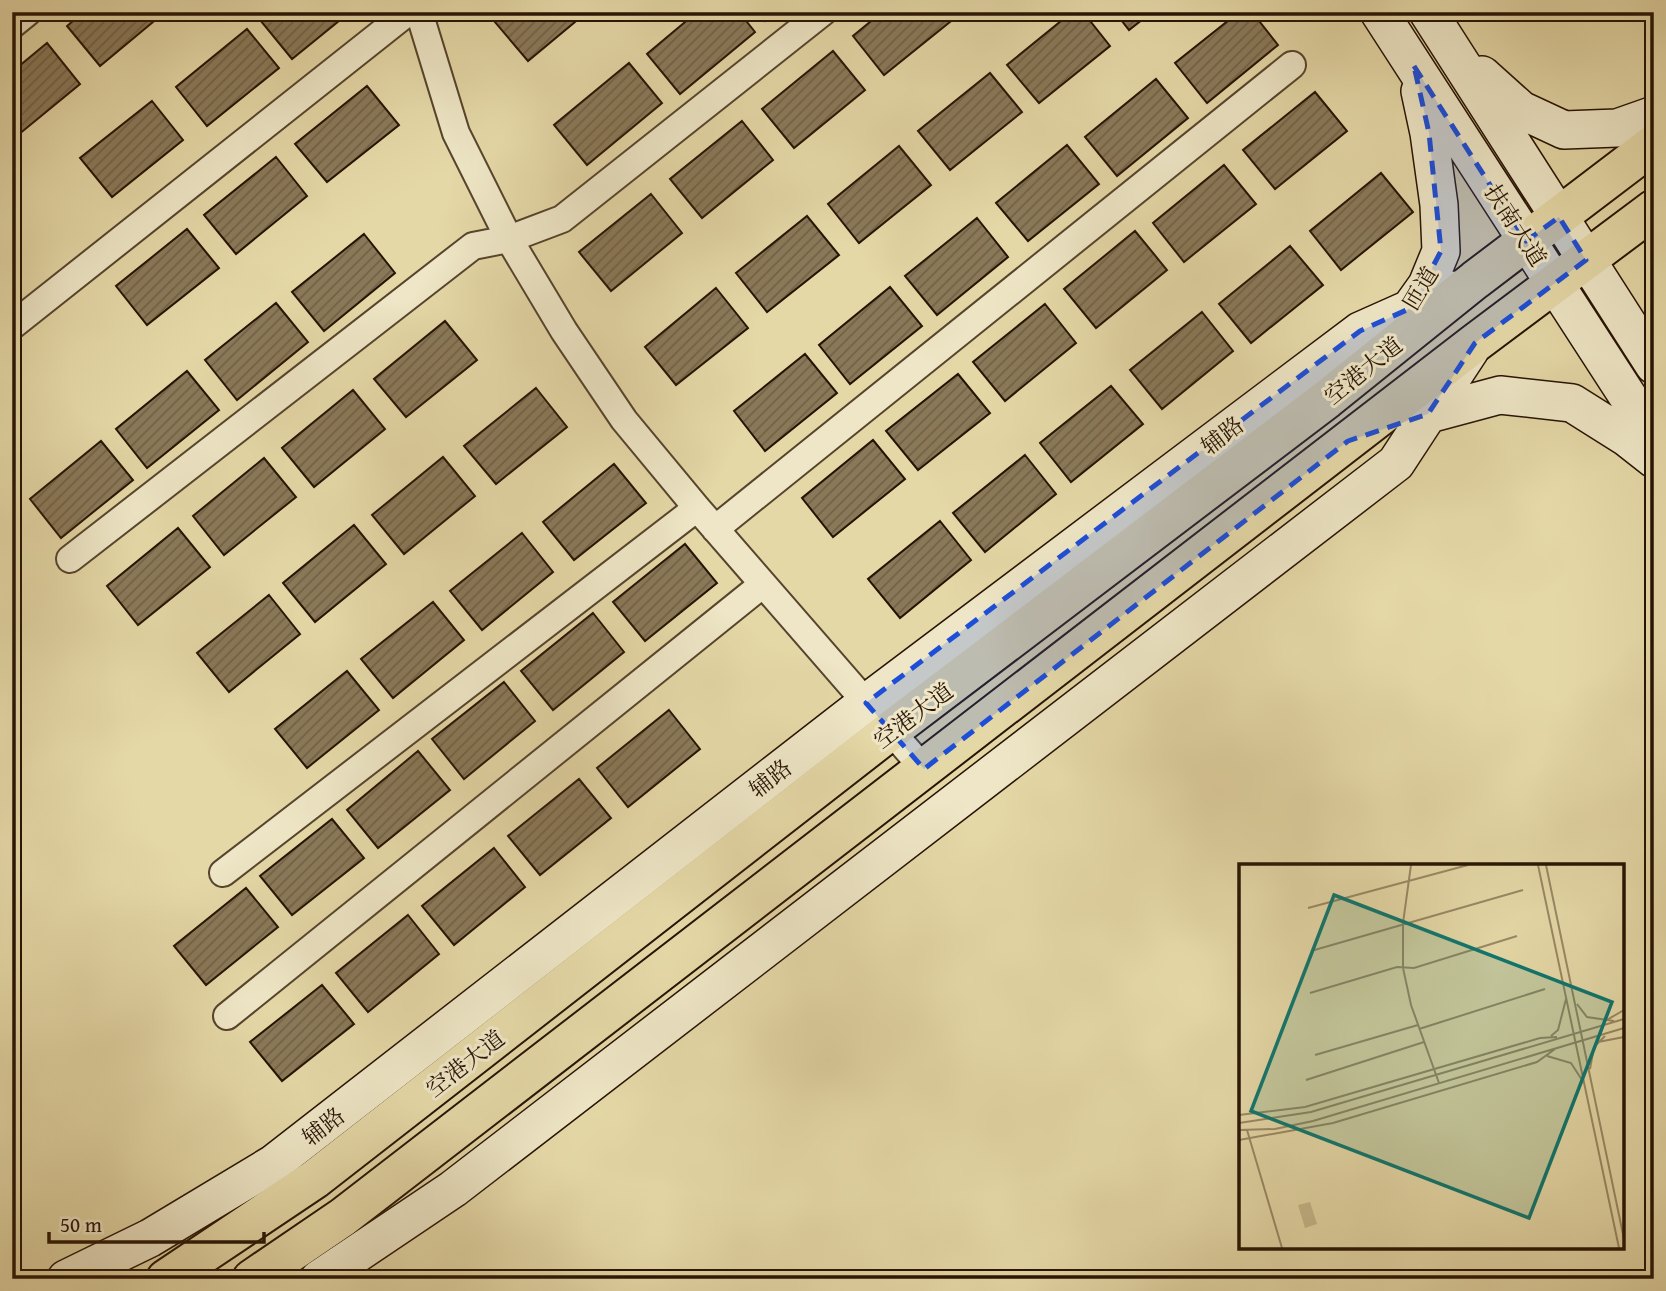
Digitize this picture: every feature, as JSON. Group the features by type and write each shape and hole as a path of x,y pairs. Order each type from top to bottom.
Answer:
{"main road":[{"name":"空港大道","path":"166,1279 315,1179 878,717 1327,400 1650,143"},
{"name":"空港大道","path":"251,1279 343,1217 1475,343 1654,209"}],"street":[{"path":"12,25 29,12"},
{"path":"12,326 408,12"},
{"path":"419,12 456,133 509,239 564,331 624,420 924,769"},
{"path":"70,559 473,246 509,239 562,219 823,12"},
{"name":"扶南大道","path":"1379,12 1654,437"},
{"name":"扶南大道","path":"1428,12 1654,365"},
{"path":"1451,48 1521,110 1564,131 1617,128 1654,116"},
{"path":"715,529 1292,65"},
{"name":"匝道","path":"1327,400 1412,308 1427,285 1441,251 1439,205 1429,133 1414,66"},
{"name":"辅路","path":"66,1279 150,1238 273,1164 878,717 1360,331 1475,280"},
{"path":"319,1279 453,1189 1396,463 1475,343"},
{"path":"1348,442 1428,414 1500,395 1572,403 1626,437 1654,459"},
{"path":"223,873 698,508"},
{"path":"227,1016 763,584"}],"highlighted area":[{"path":"1414,66 1526,241 1559,217 1586,260 1475,343 1428,414 1348,441 924,769 866,703 1360,331 1411,308 1441,251 1429,133"}],"building":[{"path":"83,12 165,12 100,66 67,26"},
{"path":"270,12 350,12 292,59 260,20"},
{"path":"505,12 587,12 528,61 494,21"},
{"path":"697,12 739,12 755,32 680,94 647,54"},
{"path":"758,12 776,12 765,21"},
{"path":"882,12 952,12 956,17 884,75 853,36"},
{"path":"1072,12 1083,12 1110,46 1039,103 1007,65"},
{"path":"1115,12 1152,12 1129,30"},
{"path":"1239,12 1252,12 1278,45 1207,103 1175,63"},
{"path":"247,29 279,68 207,126 176,87"},
{"path":"47,43 80,84 12,140 12,72"},
{"path":"833,51 865,90 794,148 762,109"},
{"path":"629,63 662,103 587,165 554,125"},
{"path":"990,73 1022,112 950,170 918,131"},
{"path":"1156,79 1188,118 1117,176 1085,137"},
{"path":"367,86 399,125 327,182 295,144"},
{"path":"1315,92 1347,131 1275,189 1243,150"},
{"path":"152,101 183,140 112,197 80,158"},
{"path":"742,121 773,160 702,218 670,179"},
{"path":"1067,145 1099,184 1028,241 996,203"},
{"path":"899,146 931,185 859,243 828,204"},
{"path":"276,157 307,196 236,254 204,215"},
{"path":"1224,165 1256,204 1184,262 1153,223"},
{"path":"1381,173 1413,212 1341,270 1310,231"},
{"path":"651,194 682,233 611,291 579,252"},
{"path":"807,216 839,255 767,312 736,273"},
{"path":"977,218 1008,257 937,315 905,276"},
{"path":"187,229 219,268 147,325 116,286"},
{"path":"1135,231 1167,270 1096,328 1064,289"},
{"path":"364,234 395,273 324,331 292,292"},
{"path":"1290,246 1323,285 1251,343 1219,304"},
{"path":"890,287 922,326 850,384 819,345"},
{"path":"716,288 748,328 676,385 645,347"},
{"path":"276,303 308,342 237,400 205,360"},
{"path":"1045,304 1076,343 1005,401 973,362"},
{"path":"1202,312 1233,351 1162,409 1130,370"},
{"path":"445,321 477,360 406,417 374,379"},
{"path":"805,354 837,393 765,451 734,411"},
{"path":"187,371 219,410 147,468 116,429"},
{"path":"958,374 990,413 918,470 886,431"},
{"path":"1111,386 1143,424 1071,482 1040,443"},
{"path":"536,388 567,427 496,484 464,446"},
{"path":"353,390 385,429 314,487 282,448"},
{"path":"873,440 905,479 833,537 802,498"},
{"path":"101,441 133,480 61,538 30,499"},
{"path":"1025,455 1056,494 985,552 953,513"},
{"path":"443,457 475,496 404,554 372,515"},
{"path":"264,458 296,497 224,555 193,516"},
{"path":"614,464 646,503 574,560 543,522"},
{"path":"940,521 971,560 900,618 868,579"},
{"path":"354,525 386,564 315,622 283,583"},
{"path":"178,528 210,567 138,625 107,586"},
{"path":"522,533 553,572 482,630 450,591"},
{"path":"685,544 717,583 645,641 613,602"},
{"path":"269,595 300,634 229,692 197,653"},
{"path":"433,602 464,640 393,698 361,659"},
{"path":"593,613 624,652 553,710 521,671"},
{"path":"347,671 379,710 307,768 275,729"},
{"path":"504,682 535,721 464,779 432,739"},
{"path":"669,710 700,749 628,807 597,768"},
{"path":"418,751 450,790 378,848 347,810"},
{"path":"579,779 611,818 540,875 508,836"},
{"path":"332,819 364,858 292,915 260,876"},
{"path":"494,848 525,887 454,945 422,906"},
{"path":"246,888 278,927 206,985 174,946"},
{"path":"408,915 439,954 368,1012 336,973"},
{"path":"322,985 354,1024 282,1081 250,1042"}]}
